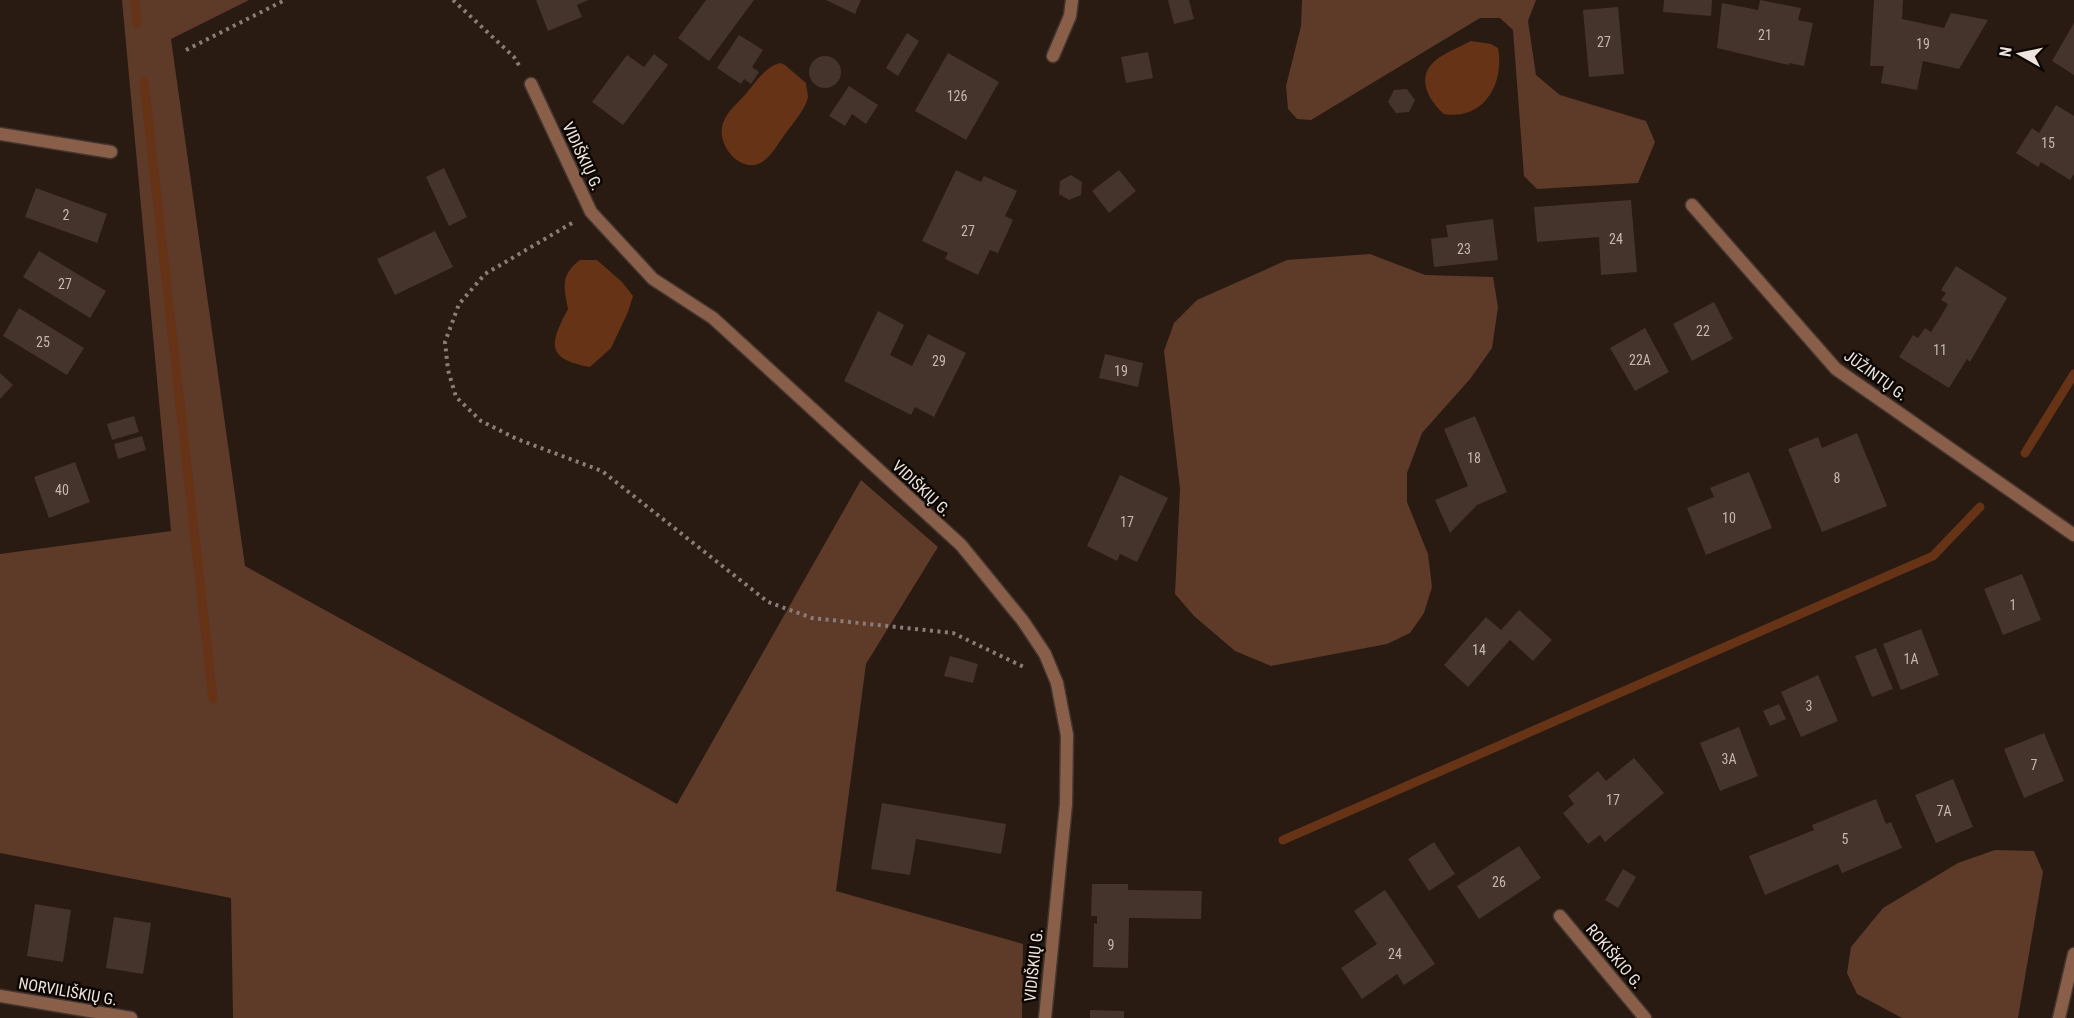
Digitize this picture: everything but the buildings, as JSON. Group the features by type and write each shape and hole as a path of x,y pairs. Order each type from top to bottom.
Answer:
{"street":[{"path":"1053,56 1070,16 1072,0"},
{"name":"VIDIŠKIŲ G.","path":"531,84 591,212 653,279 713,318 961,545 1023,621 1045,654 1057,683 1067,735 1066,804 1044,1018"},
{"path":"0,134 111,152"},
{"name":"JŪŽINTŲ G.","path":"1692,204 1836,369 2074,535"},
{"name":"ROKIŠKIO G.","path":"1560,916 1645,1018"},
{"path":"2059,1018 2074,954"},
{"name":"NORVILIŠKIŲ G.","path":"0,996 131,1018"}],"path":[{"path":"186,50 285,0"},
{"path":"453,0 514,57 531,84"},
{"path":"591,212 485,274 459,304 445,342 448,370 456,397 481,421 517,439 602,471 768,602 812,618 953,633 1057,683"}],"shaded area":[{"path":"122,0 249,0 171,39 245,566 677,804 861,480 938,547 866,664 836,891 1023,944 1022,1018 233,1018 231,898 0,853 0,554 171,531"},
{"path":"1302,0 1536,0 1528,21 1536,75 1560,95 1646,121 1655,142 1638,183 1537,189 1524,176 1513,30 1500,18 1480,18 1311,120 1297,119 1288,109 1286,86 1301,26"},
{"path":"1471,41 1491,44 1498,48 1498,74 1494,87 1480,106 1470,112 1458,115 1444,114 1427,91 1425,78 1427,71 1439,58"},
{"path":"780,63 806,83 807,102 766,159 758,164 749,165 733,157 727,150 723,141 723,123 731,109 763,74"},
{"path":"1370,254 1425,275 1493,277 1498,307 1492,348 1470,379 1422,433 1407,473 1407,502 1428,554 1432,587 1424,613 1410,633 1387,644 1271,666 1235,651 1194,616 1175,594 1180,489 1164,351 1174,323 1197,300 1287,260"},
{"path":"580,260 597,260 622,282 633,296 611,348 590,367 565,359 555,348 558,331 568,309 566,276"},
{"path":"1995,850 2034,851 2043,872 2018,1018 1902,1018 1857,994 1847,973 1851,947 1883,908 1958,863"}],"waterway":[{"path":"135,0 137,24"},
{"path":"144,82 213,699"},
{"path":"2025,453 2074,374"},
{"path":"1283,840 1933,556 1980,507"}]}
